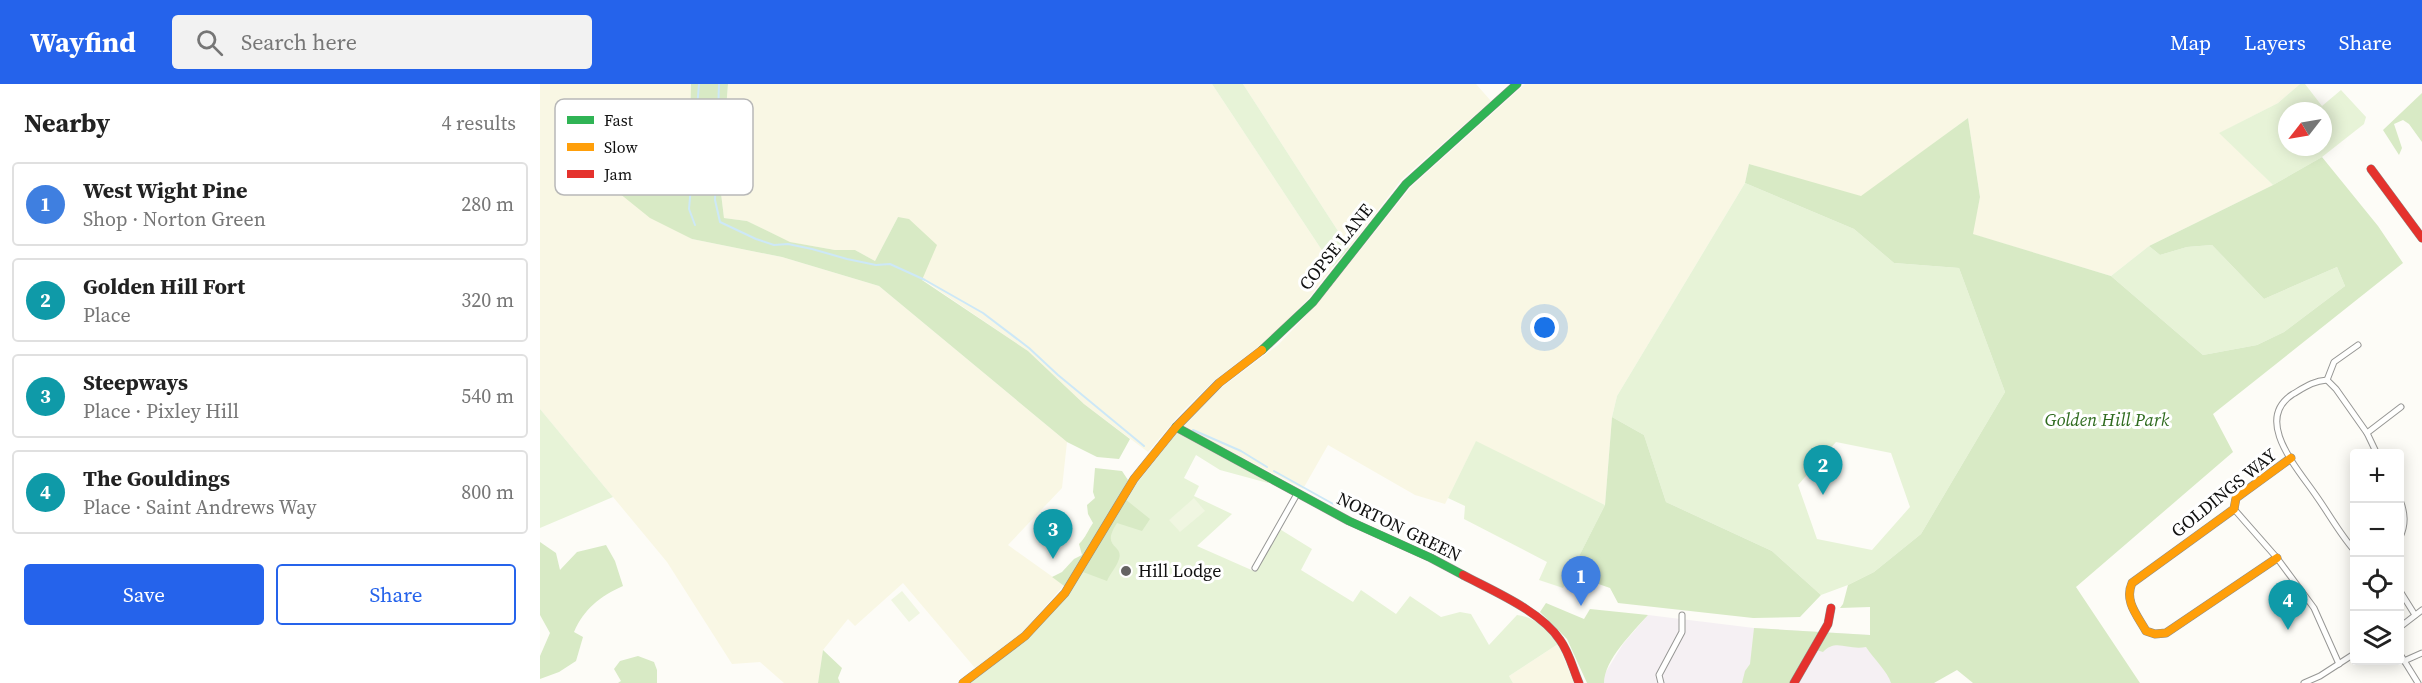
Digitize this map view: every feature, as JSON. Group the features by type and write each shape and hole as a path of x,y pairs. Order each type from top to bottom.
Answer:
{"street":[{"name":"COPSE LANE","path":"963,683 1025,636 1065,593 1134,479 1176,427 1219,383 1275,340 1312,302 1406,184 1517,84"},
{"path":"2371,169 2422,238"},
{"path":"2327,380 2334,362 2358,345"},
{"path":"2350,543 2291,458 2277,433 2278,411 2289,397 2314,381 2327,380 2336,388 2367,433 2375,449"},
{"path":"2367,433 2401,407"},
{"name":"NORTON GREEN","path":"1176,427 1349,521 1431,558 1527,611 1552,629 1562,642 1579,683"},
{"name":"GOLDINGS WAY","path":"2277,558 2166,633 2155,634 2146,631 2128,602 2128,592 2132,583 2234,509 2236,498 2291,458"},
{"path":"1255,568 1298,494"},
{"path":"2234,509 2277,558 2314,608 2339,664"},
{"path":"2404,597 2415,615"},
{"path":"1794,683 1828,624 1831,608"},
{"path":"2404,624 2422,610"},
{"path":"1661,683 1659,675 1682,632 1682,615"},
{"path":"2418,683 2404,661 2422,652"},
{"path":"2304,683 2350,657"}],"shaded area":[{"path":"540,84 691,84 691,99 555,99 555,195 622,195 692,239 782,257 879,286 1067,442 1062,488 1008,545 1064,585 1023,632 975,668 903,583 855,626 848,619 823,650 818,683 784,683 760,662 732,664 667,562 540,409"},
{"path":"728,84 1212,84 1333,267 1309,298 1272,336 1216,379 1181,413 1148,452 1084,404 1028,351 922,279 898,217 875,261 855,250 835,250 789,242 747,221 724,218 721,195 753,195 753,99 727,99"},
{"path":"1243,84 1476,84 1491,101 1401,180 1349,248"},
{"path":"1525,84 2300,84 2278,103 2220,133 2273,185 2149,246 2111,276 1972,234 1980,197 1968,118 1861,197 1749,164 1745,183 1617,396 1612,417 1605,505 1476,442 1445,504 1415,495 1328,445 1303,489 1182,426 1221,388 1278,345 1317,304 1411,187"},
{"path":"1648,615 1754,628 1870,635 1901,683 1604,683 1604,675 1623,644"},
{"path":"1558,644 1574,683 1513,683 1509,676"}],"green space":[{"path":"691,84 728,84 727,99 691,99"},
{"path":"1212,84 1243,84 1349,248 1333,267"},
{"path":"2300,84 2305,84 2319,102 2279,102"},
{"path":"2341,90 2366,117 2364,124 2332,149 2332,102 2327,102"},
{"path":"2422,93 2422,142 2409,124 2403,120 2394,124 2402,148 2399,155 2383,130"},
{"path":"2278,103 2278,156 2323,156 2273,185 2219,133"},
{"name":"Golden Hill Park","path":"1968,118 1980,197 1973,234 2111,276 2203,355 2257,345 2284,332 2345,286 2337,267 2264,299 2212,245 2187,247 2160,255 2149,246 2273,185 2322,157 2378,226 2403,263 2213,414 2233,452 2076,587 2140,683 1973,683 1957,670 1934,683 1891,683 1866,647 1854,648 1838,645 1823,652 1810,648 1791,683 1742,683 1745,671 1750,664 1754,628 1870,635 1870,607 1840,608 1848,585 1874,572 1921,534 2005,392 1959,268 1894,263 1854,229 1745,183 1749,164 1861,196"},
{"path":"1745,183 1854,229 1894,263 1959,268 2005,392 1921,534 1874,572 1821,595 1772,551 1666,502 1644,435 1612,417 1617,396","holes":["1836,442 1891,453 1910,507 1872,550 1817,539 1798,485"]},
{"path":"621,195 721,195 724,218 747,221 790,242 835,250 855,250 875,261 898,217 909,219 937,245 922,280 1028,351 1084,404 1130,439 1119,459 1097,457 1067,442 879,286 782,257 692,239 650,218"},
{"path":"2212,245 2264,299 2337,267 2345,286 2284,332 2257,345 2203,355 2111,276 2149,246 2160,255 2187,247"},
{"path":"540,409 613,497 540,528"},
{"path":"1612,417 1644,435 1666,502 1772,551 1821,595 1800,617 1753,618 1618,603 1610,588 1570,574 1605,505"},
{"path":"1180,429 1271,479 1268,483 1220,470 1196,455 1184,478 1199,486 1194,496 1232,514 1197,546 1256,572 1278,528 1312,549 1301,570 1353,602 1361,590 1396,614 1410,596 1441,617 1460,612 1471,614 1489,645 1517,615 1523,616 1540,625 1558,644 1509,676 1513,683 968,683 1028,638 1069,594 1137,483"},
{"path":"1476,441 1605,505 1563,588 1539,580 1547,562 1464,519 1465,506 1448,498"},
{"path":"1095,468 1122,471 1128,480 1120,495 1150,519 1142,531 1117,523 1112,531 1111,542 1120,554 1107,581 1083,572 1071,591 1052,577 1062,572 1074,559 1082,555 1079,544 1093,523 1088,514 1087,505 1095,498 1093,492"},
{"path":"1194,498 1205,511 1180,532 1169,520"},
{"path":"540,542 556,553 560,570 577,552 606,545 615,561 623,586 594,604 578,624 574,632 583,637 576,661 559,672 540,679 540,656 550,633 540,615"},
{"path":"902,591 920,613 909,622 891,600"},
{"path":"1546,603 1584,619 1590,609 1648,615 1614,656 1605,674 1604,683 1587,683 1567,639 1540,612"},
{"path":"823,650 842,668 838,678 840,683 818,683"},
{"path":"638,656 654,662 657,670 657,683 618,683 621,681 614,669 620,661"}],"waterway":[{"path":"698,99 699,84"},
{"path":"718,99 719,84"},
{"path":"690,195 689,209 695,225"},
{"path":"715,195 720,222 756,239 774,245 788,244 812,249 876,265 890,264 925,280 983,313 1029,348 1144,446"},
{"path":"1193,430 1241,451 1267,467"},
{"path":"1274,471 1335,505"}],"traffic: fast":[{"path":"1262,350 1313,302 1406,184 1517,84"},
{"path":"1176,427 1349,521 1463,575"}],"traffic: slow":[{"path":"963,683 1025,636 1065,593 1134,479 1176,427 1219,383 1262,350"},
{"path":"2277,558 2166,633 2155,634 2146,631 2131,602 2132,583 2234,509 2236,498 2291,458"}],"traffic: jam":[{"path":"2371,169 2422,238"},
{"path":"1463,575 1529,611 1552,630 1566,650 1579,683"},
{"path":"1794,683 1828,624 1831,608"}],"place":[{"name":"Golden Hill Fort","path":"1823,495"},
{"name":"Steepways","path":"1053,559"},
{"name":"Hill Lodge","path":"1126,571"},
{"name":"West Wight Pine","path":"1581,606"},
{"name":"The Gouldings","path":"2288,630"}]}
